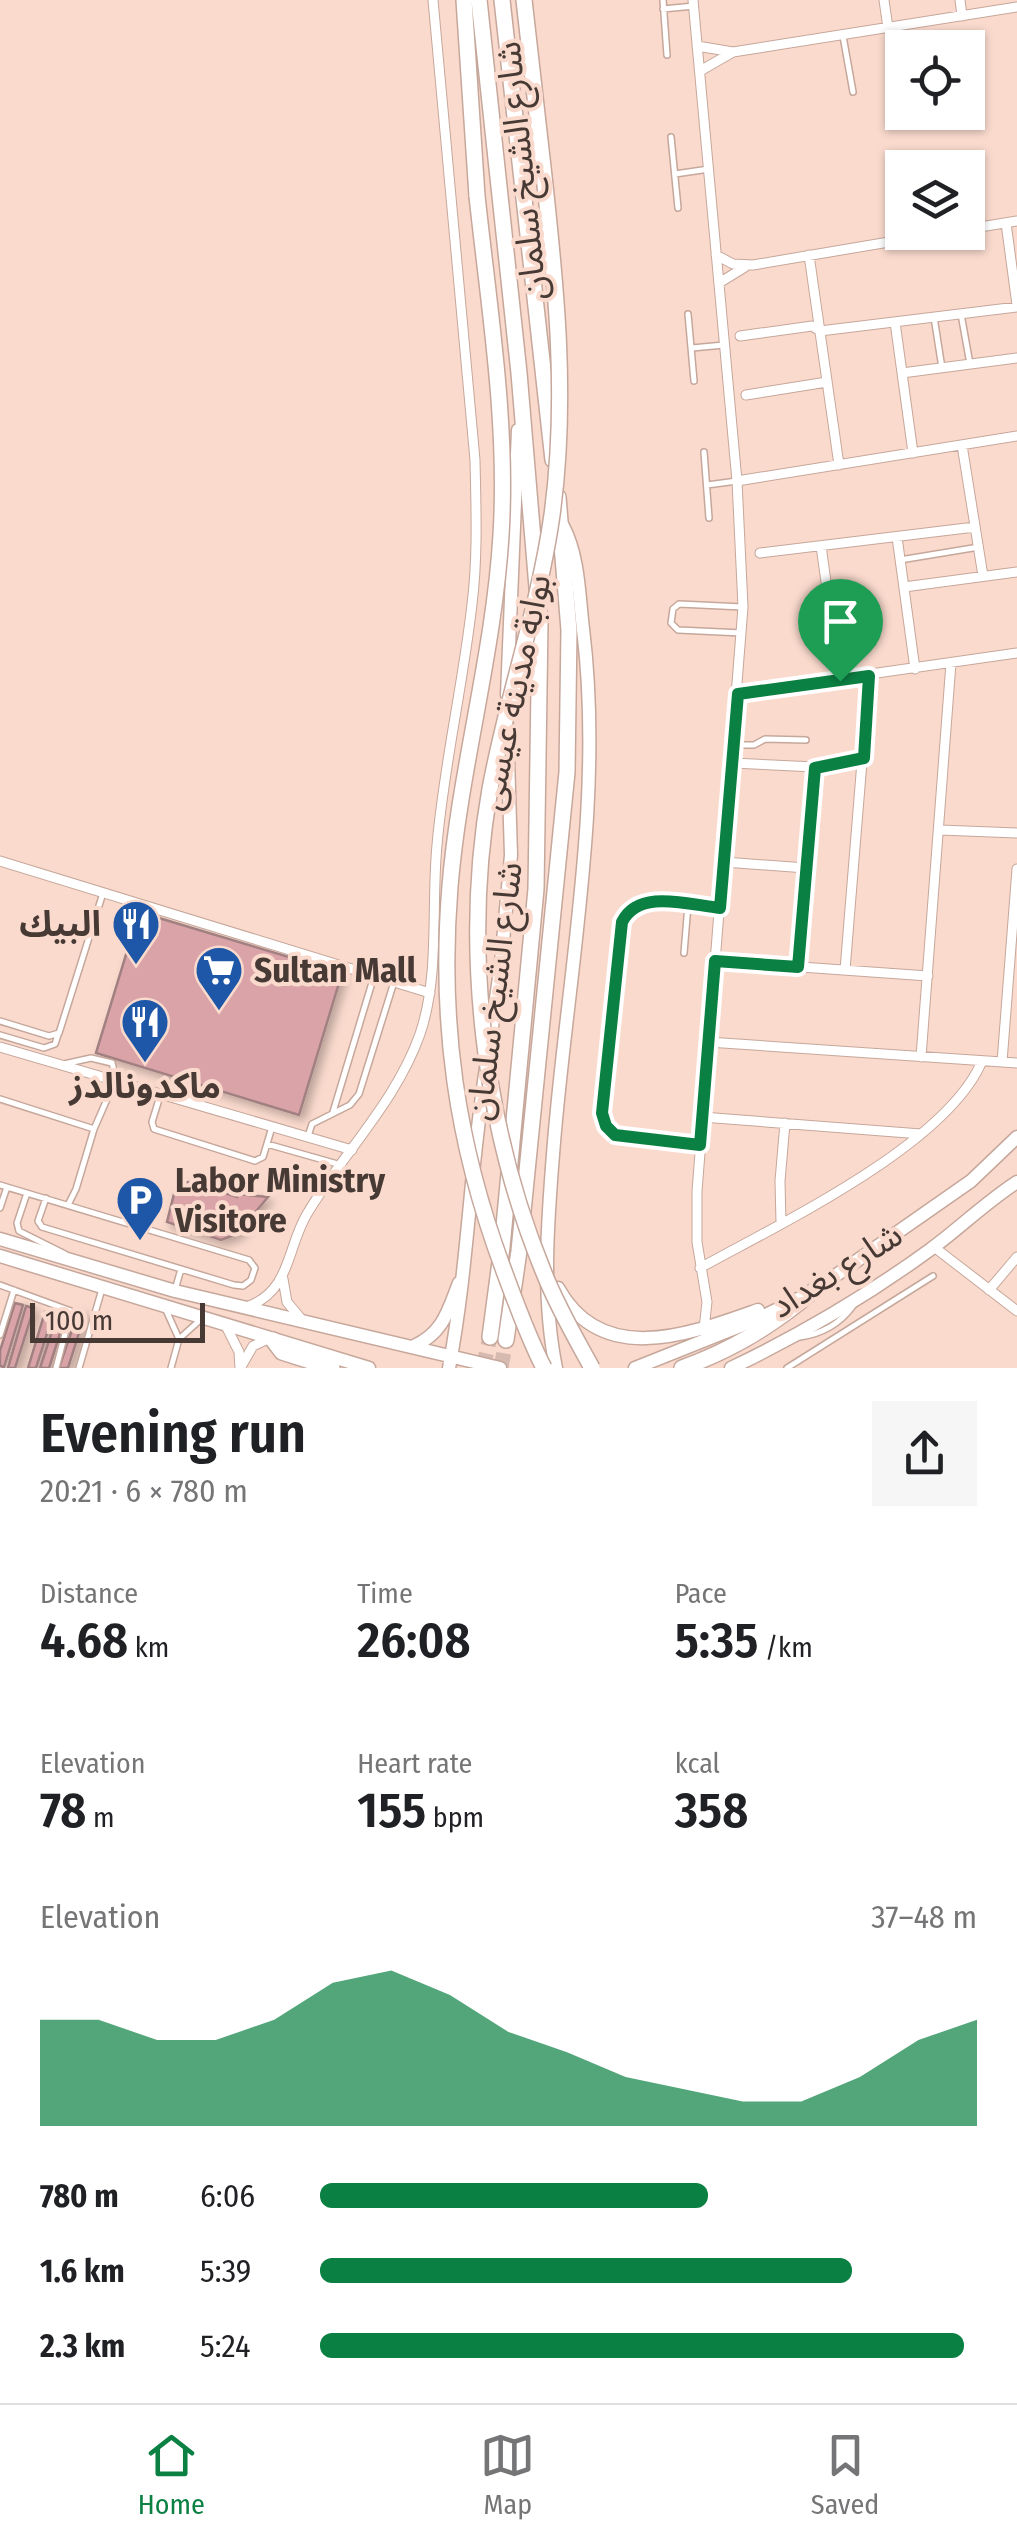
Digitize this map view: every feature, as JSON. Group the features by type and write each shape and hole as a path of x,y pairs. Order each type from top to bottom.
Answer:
{"main road":[{"name":"بوابة مدينة عيسى","path":"464,0 502,456 501,533 496,596 450,884 448,1039 456,1100 476,1186 510,1288 544,1368"},
{"name":"شارع الشيخ سلمان","path":"480,0 519,373 540,622 536,889 502,1247 498,1338 519,1251 567,772 570,630 502,0"},
{"name":"بوابة مدينة عيسى","path":"524,0 560,346 561,420 551,517 501,734 483,838 481,1015 500,1130 514,1184 544,1273 592,1368"},
{"name":"شارع الشيخ سلمان","path":"451,1362 467,1262 476,1144 501,963 511,855 507,694 519,373"},
{"name":"شارع الشيخ سلمان","path":"556,1368 550,1337 548,1257 555,1134 592,748 582,618 572,549 560,522"},
{"name":"شارع بغداد","path":"635,1368 758,1319 812,1292 971,1181 1017,1137"},
{"name":"شارع بغداد","path":"732,1368 760,1361 857,1300 934,1247 1017,1182"},
{"path":"0,1238 175,1291 414,1346 451,1362 500,1368"},
{"path":"0,1256 369,1368"},
{"path":"548,1257 554,1280 580,1318 604,1333 638,1340 704,1329 812,1292"},
{"path":"414,1346 431,1338 442,1326 467,1262"},
{"path":"682,1368 746,1340 776,1322 812,1292"},
{"path":"271,1339 282,1352 332,1368"}],"street":[{"path":"247,1307 268,1297 283,1279 306,1214 342,1166 407,1064 420,1034 430,993 437,845 472,606 477,534 475,460 433,0"},
{"path":"884,0 888,28"},
{"path":"960,0 962,16"},
{"path":"694,3 737,481 743,607 696,1216 707,1302 704,1329"},
{"path":"698,46 734,52 1017,6"},
{"path":"700,71 734,52"},
{"path":"985,226 1017,221"},
{"path":"740,336 1017,306 1006,223"},
{"path":"716,254 733,264 752,264 885,242"},
{"path":"809,255 839,465"},
{"path":"719,283 752,264"},
{"path":"895,322 913,453"},
{"path":"902,373 1017,358"},
{"path":"746,395 827,382"},
{"path":"737,481 1017,436"},
{"path":"962,445 983,576"},
{"path":"760,554 975,527"},
{"path":"897,537 914,669"},
{"path":"820,546 840,681"},
{"path":"904,587 1017,572"},
{"path":"738,694 1017,652"},
{"path":"922,1057 952,663"},
{"path":"845,970 869,676"},
{"path":"732,763 815,768 864,758"},
{"path":"798,967 815,768"},
{"path":"940,830 1017,832"},
{"path":"0,862 430,993"},
{"path":"724,862 806,868"},
{"path":"708,1042 1012,1064 1017,869"},
{"path":"700,1145 615,1135 606,1126 602,1113 622,922 631,908 640,903 720,908"},
{"path":"715,961 928,976"},
{"path":"0,1047 352,1150"},
{"path":"700,1268 891,1158 968,1088 982,1061"},
{"path":"702,1117 920,1134"},
{"path":"781,1224 784,1124"},
{"path":"934,1247 1017,1311"},
{"path":"989,1290 1017,1257"},
{"path":"283,1279 287,1302 302,1321"},
{"path":"707,1302 724,1322"},
{"path":"226,1326 239,1352 240,1368"},
{"path":"240,1368 253,1346 271,1339"}],"lane":[{"path":"662,0 667,55"},
{"path":"663,9 694,3"},
{"path":"843,34 853,92"},
{"path":"671,138 678,208"},
{"path":"676,174 709,169"},
{"path":"688,314 694,381"},
{"path":"961,314 970,364"},
{"path":"934,317 942,368"},
{"path":"691,348 724,345"},
{"path":"704,452 709,518"},
{"path":"707,485 737,481"},
{"path":"900,560 979,548"},
{"path":"742,634 678,630 671,623 678,604 743,607"},
{"path":"734,746 754,746 765,739 806,740"},
{"path":"0,1036 44,1048 55,1044 103,893"},
{"path":"684,953 688,904"},
{"path":"332,1114 374,976"},
{"path":"308,1137 312,1124 350,1106 359,1094 394,982"},
{"path":"0,1021 49,1036 58,1035"},
{"path":"61,1065 99,1059 112,1063 116,1082 94,1129 68,1205"},
{"path":"160,1094 152,1124 157,1131 255,1161 263,1156 272,1127"},
{"path":"0,1099 94,1129"},
{"path":"267,1144 342,1166"},
{"path":"0,1208 4,1186 46,1198 252,1262 249,1283 234,1285 42,1227 38,1222 46,1198"},
{"path":"27,1193 17,1223 19,1231 74,1260"},
{"path":"175,1291 181,1269"},
{"path":"788,1368 933,1276"},
{"path":"0,1286 72,1311 56,1368"},
{"path":"79,1368 103,1288"},
{"path":"0,1335 14,1290"},
{"path":"164,1308 179,1339"},
{"path":"172,1368 179,1339 188,1327 202,1320"}],"building":[{"name":"Sultan Mall","path":"139,912 342,973 299,1115 96,1053"},
{"path":"190,1182 237,1197 268,1197 237,1234 221,1240 167,1222 175,1190"},
{"path":"15,1303 23,1305 4,1367 0,1366 0,1351"},
{"path":"26,1306 34,1308 15,1368 8,1368"},
{"path":"79,1309 85,1314 68,1368 59,1368"},
{"path":"45,1312 53,1315 36,1368 28,1368"},
{"path":"57,1316 65,1318 49,1368 40,1368"}],"tunnel":[{"path":"483,1368 490,1337"},
{"path":"501,1368 506,1340"}],"place":[{"name":"البيك","path":"136,966"},
{"name":"Sultan Mall","path":"219,1012"},
{"name":"ماكدونالدز","path":"145,1064"},
{"name":"Labor Ministry Visitore","path":"140,1242"}],"route":[{"path":"869,676 864,758 815,768 798,967 715,961 700,1145 615,1135 606,1126 602,1113 624,917 631,908 645,902 720,908 738,694 840,681 869,676"}]}
